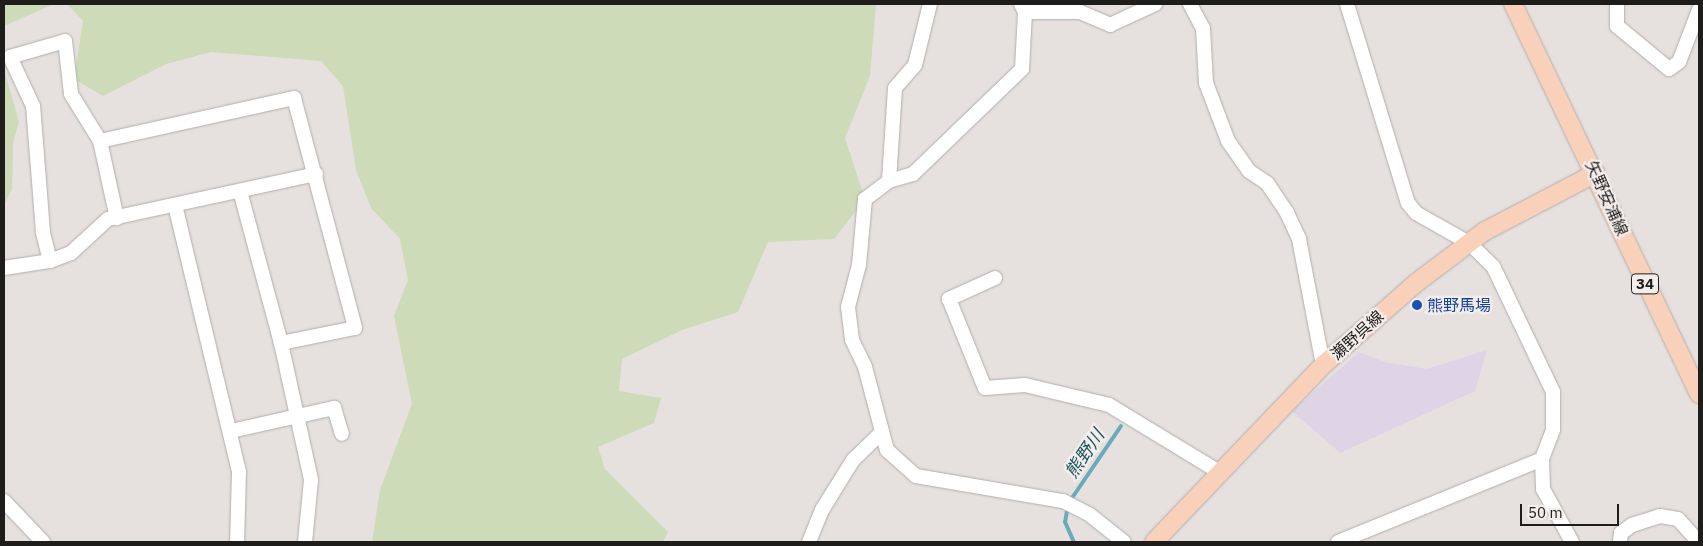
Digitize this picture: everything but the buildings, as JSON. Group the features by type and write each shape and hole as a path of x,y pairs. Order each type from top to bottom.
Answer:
{"main road":[{"name":"矢野安浦線","path":"1513,4 1596,173 1660,319 1699,394"},
{"name":"瀬野呉線","path":"1154,542 1323,365 1416,282 1469,242 1524,207 1596,173"}],"street":[{"path":"889,181 895,88 915,65 930,4"},
{"path":"1124,542 1090,515 1063,501 916,476 886,450 865,367 852,340 848,307 859,265 865,199 889,181 913,174 1022,69 1023,8 1080,12 1110,25 1155,4"},
{"path":"1190,4 1203,28 1206,83 1228,141 1249,171 1267,183 1287,213 1298,239 1323,365"},
{"path":"1347,4 1408,203 1416,213 1469,242 1493,266 1553,392 1553,430 1542,459 1543,489 1572,542"},
{"path":"1617,4 1617,26 1669,69 1679,62 1699,10"},
{"path":"50,261 42,232 33,106 10,57 65,41 71,94 100,141 117,218"},
{"path":"100,141 294,98 316,174 355,328 281,343"},
{"path":"4,268 50,261 71,253 108,219 316,174"},
{"path":"240,191 281,343 311,480 305,542"},
{"path":"175,205 231,431 239,472 237,542"},
{"path":"995,278 949,299 986,388 1025,385 1109,405 1219,472"},
{"path":"231,431 334,408 342,434"},
{"path":"809,542 822,510 853,460 882,432"},
{"path":"1338,542 1542,459"},
{"path":"4,501 42,542"},
{"path":"1620,542 1621,533 1632,525 1660,516 1678,519 1699,542"}],"shaded area":[{"path":"1487,350 1475,391 1340,453 1292,411 1359,352 1385,362 1427,369"}],"green space":[{"path":"4,4 54,4 4,26"},
{"path":"67,4 876,4 870,76 845,138 865,199 834,239 768,242 738,312 682,330 622,359 619,391 661,398 654,423 598,447 605,469 668,532 663,542 372,542 380,490 412,404 394,316 408,280 400,239 371,208 356,170 343,86 321,61 211,52 166,64 103,96 74,79 83,21"},
{"path":"4,69 19,122 13,143 12,189 4,206"}],"waterway":[{"name":"熊野川","path":"1072,498 1121,426"},
{"name":"熊野川","path":"1067,511 1065,522 1074,542"}],"place":[{"name":"熊野馬場","path":"1417,305"}]}
